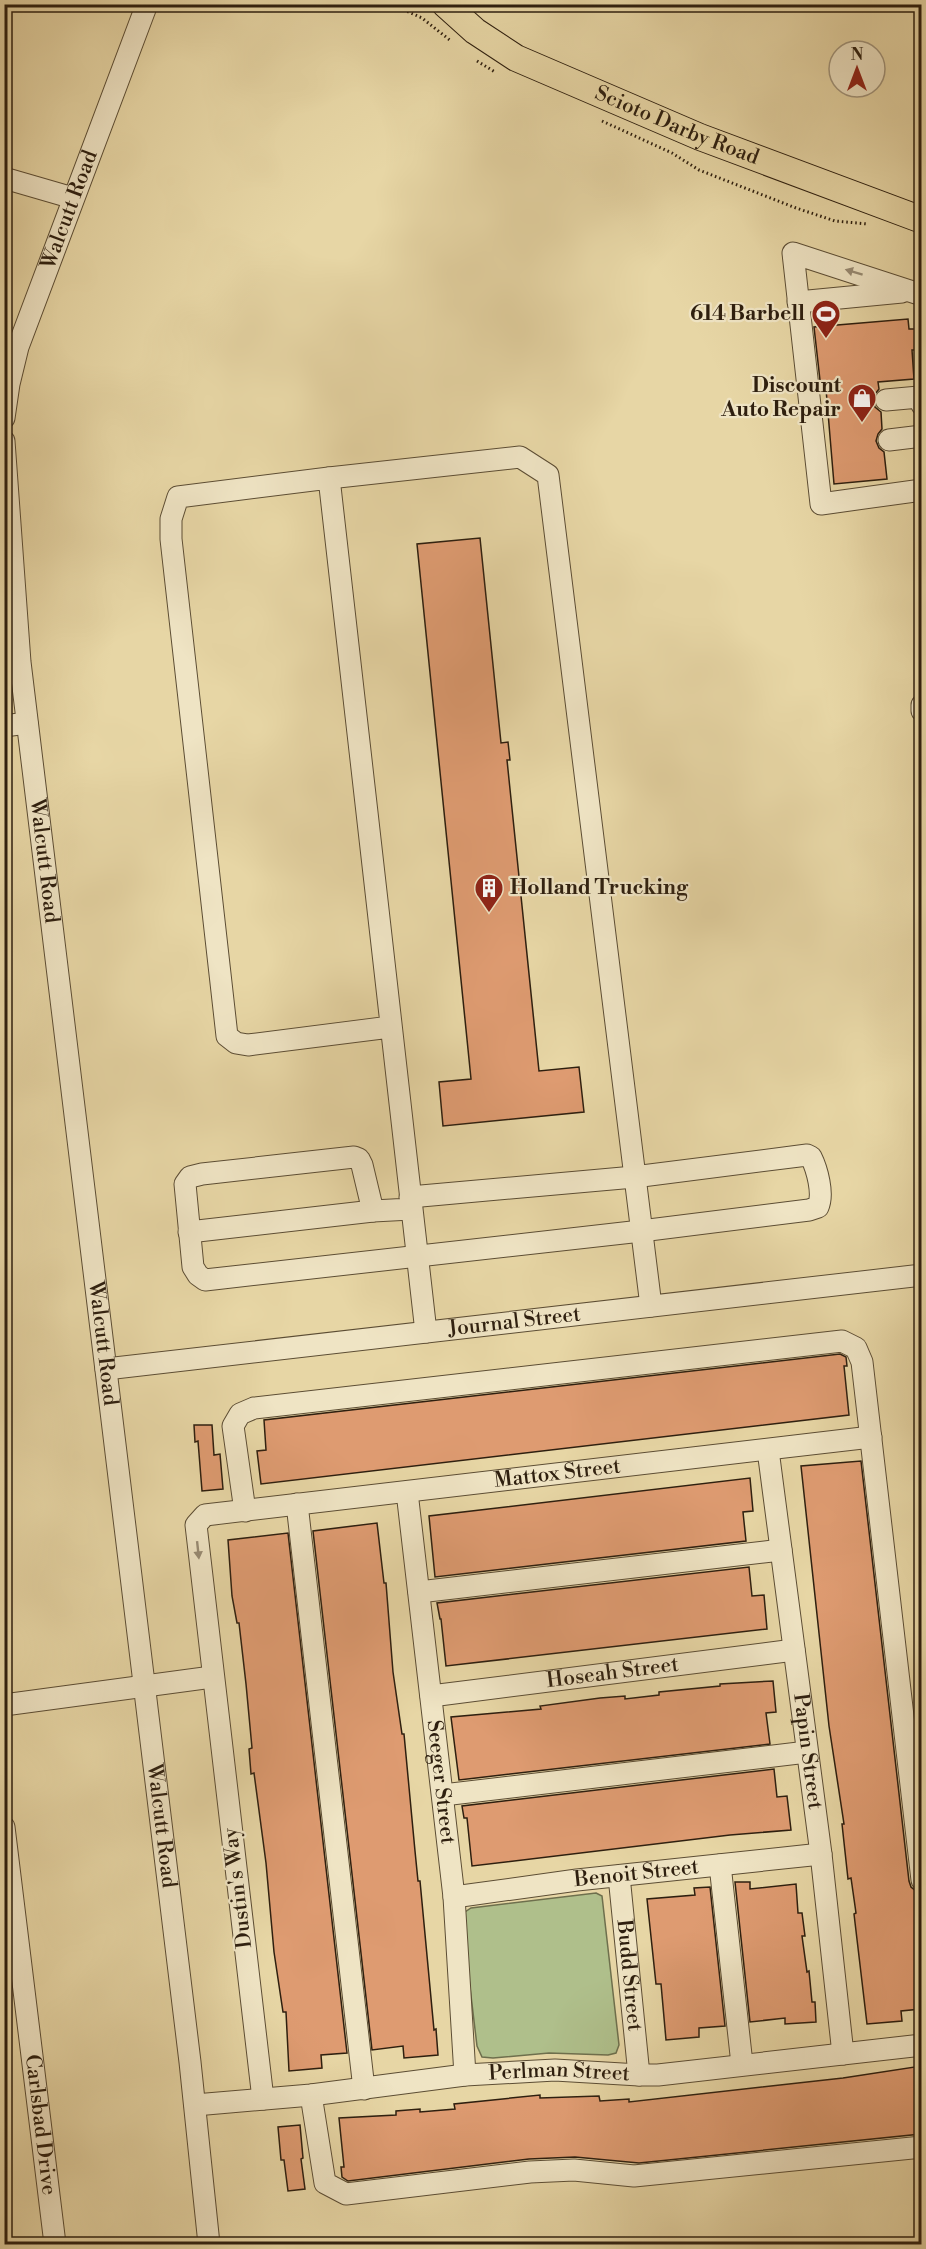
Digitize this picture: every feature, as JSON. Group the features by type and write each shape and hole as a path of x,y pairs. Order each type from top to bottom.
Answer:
{"main road":[{"name":"Scioto Darby Road","path":"445,4 475,31 516,58 700,137 921,220"}],"street":[{"name":"Walcutt Road","path":"4,418 18,347 147,4"},
{"path":"4,178 73,198"},
{"path":"915,293 793,253 820,504 921,490"},
{"path":"798,302 915,293"},
{"path":"886,400 919,396 921,405"},
{"path":"889,440 921,436"},
{"name":"Walcutt Road","path":"4,441 20,662 195,2105 209,2244"},
{"path":"390,1027 248,1045 236,1043 226,1036 171,538 171,519 178,497 520,457 548,475 651,1306"},
{"path":"329,478 426,1332"},
{"path":"921,705 921,711"},
{"path":"4,726 27,723"},
{"path":"189,1232 373,1211 410,1203 807,1155 815,1164 821,1201 818,1207 809,1210 205,1280 193,1267 189,1232 185,1184 190,1177 202,1174 354,1157 359,1159 362,1165 373,1211"},
{"name":"Journal Street","path":"106,1369 921,1275"},
{"path":"245,1511 232,1426 240,1414 254,1408 842,1341 856,1348 862,1362 921,1880"},
{"name":"Mattox Street","path":"245,1511 871,1437"},
{"name":"Papin Street","path":"768,1450 821,1854 843,2054"},
{"name":"Seeger Street","path":"407,1492 454,1897 465,2076"},
{"path":"297,1504 364,2089"},
{"name":"Dustin's Way","path":"245,1511 205,1515 196,1525 263,2099"},
{"path":"419,1592 781,1550"},
{"name":"Hoseah Street","path":"431,1696 794,1650"},
{"path":"4,1705 212,1677"},
{"path":"442,1795 807,1752"},
{"name":"Carlsbad Drive","path":"4,1827 55,2244"},
{"name":"Benoit Street","path":"454,1897 619,1875 821,1854"},
{"path":"720,1865 742,2064"},
{"name":"Budd Street","path":"619,1875 639,2076"},
{"name":"Perlman Street","path":"195,2105 311,2095 465,2076 555,2070 639,2076 921,2045"},
{"path":"311,2095 325,2183 345,2194 530,2172 574,2170 634,2176 921,2147"}],"green space":[{"path":"596,1893 602,1896 619,2045 616,2053 608,2055 549,2053 482,2057 477,2046 462,1920 465,1912 471,1908"}],"building":[{"path":"908,319 909,329 921,329 921,350 912,350 914,379 878,382 879,389 873,401 875,407 881,412 882,429 876,441 884,452 887,479 834,484 826,389 821,389 814,327"},
{"name":"Holland Trucking","path":"480,538 501,743 508,742 510,760 507,760 539,1071 579,1067 584,1112 443,1126 439,1082 471,1079 417,544"},
{"path":"840,1354 846,1357 847,1366 844,1366 849,1415 261,1484 257,1451 266,1450 264,1420"},
{"path":"194,1425 212,1425 214,1455 220,1454 223,1489 202,1491 198,1441 195,1442"},
{"path":"861,1461 909,1881 911,1887 917,1892 921,1929 921,2009 901,2011 902,2021 867,2024 854,1914 856,1913 851,1878 848,1879 842,1824 844,1824 829,1726 801,1466"},
{"path":"750,1478 753,1511 743,1512 746,1541 435,1577 429,1516"},
{"path":"377,1523 384,1583 386,1583 393,1672 402,1734 404,1734 438,2055 404,2058 403,2046 372,2050 313,1531"},
{"path":"288,1533 347,2053 321,2055 322,2068 289,2071 286,2012 283,2012 274,1952 266,1863 254,1773 251,1774 249,1749 252,1748 246,1684 239,1623 237,1623 232,1596 228,1540"},
{"path":"749,1567 752,1596 764,1595 767,1629 446,1666 437,1603"},
{"path":"773,1681 776,1712 766,1713 770,1744 459,1780 451,1717 541,1709 540,1706 600,1698 625,1696 625,1699 659,1695 659,1692 720,1686 720,1684"},
{"path":"774,1769 777,1797 787,1796 791,1830 730,1835 472,1866 467,1818 464,1818 462,1806"},
{"path":"735,1882 750,1882 750,1889 796,1884 798,1913 802,1913 805,1936 802,1936 812,2002 815,2002 816,2022 785,2024 785,2018 750,2022"},
{"path":"710,1887 725,2026 699,2028 699,2037 666,2040 661,1984 656,1984 647,1899 695,1895 694,1888"},
{"path":"921,2066 921,2134 639,2163 575,2157 529,2159 348,2181 342,2177 341,2167 344,2167 339,2118 396,2115 396,2111 420,2109 420,2112 455,2109 454,2104 540,2095 540,2098 599,2096 600,2101 629,2099 629,2102 843,2078"},
{"path":"300,2125 305,2189 288,2191 284,2160 281,2160 278,2127"}],"place":[{"name":"614 Barbell","path":"826,340"},
{"name":"Discount Auto Repair","path":"862,424"},
{"name":"Holland Trucking","path":"489,914"}]}
